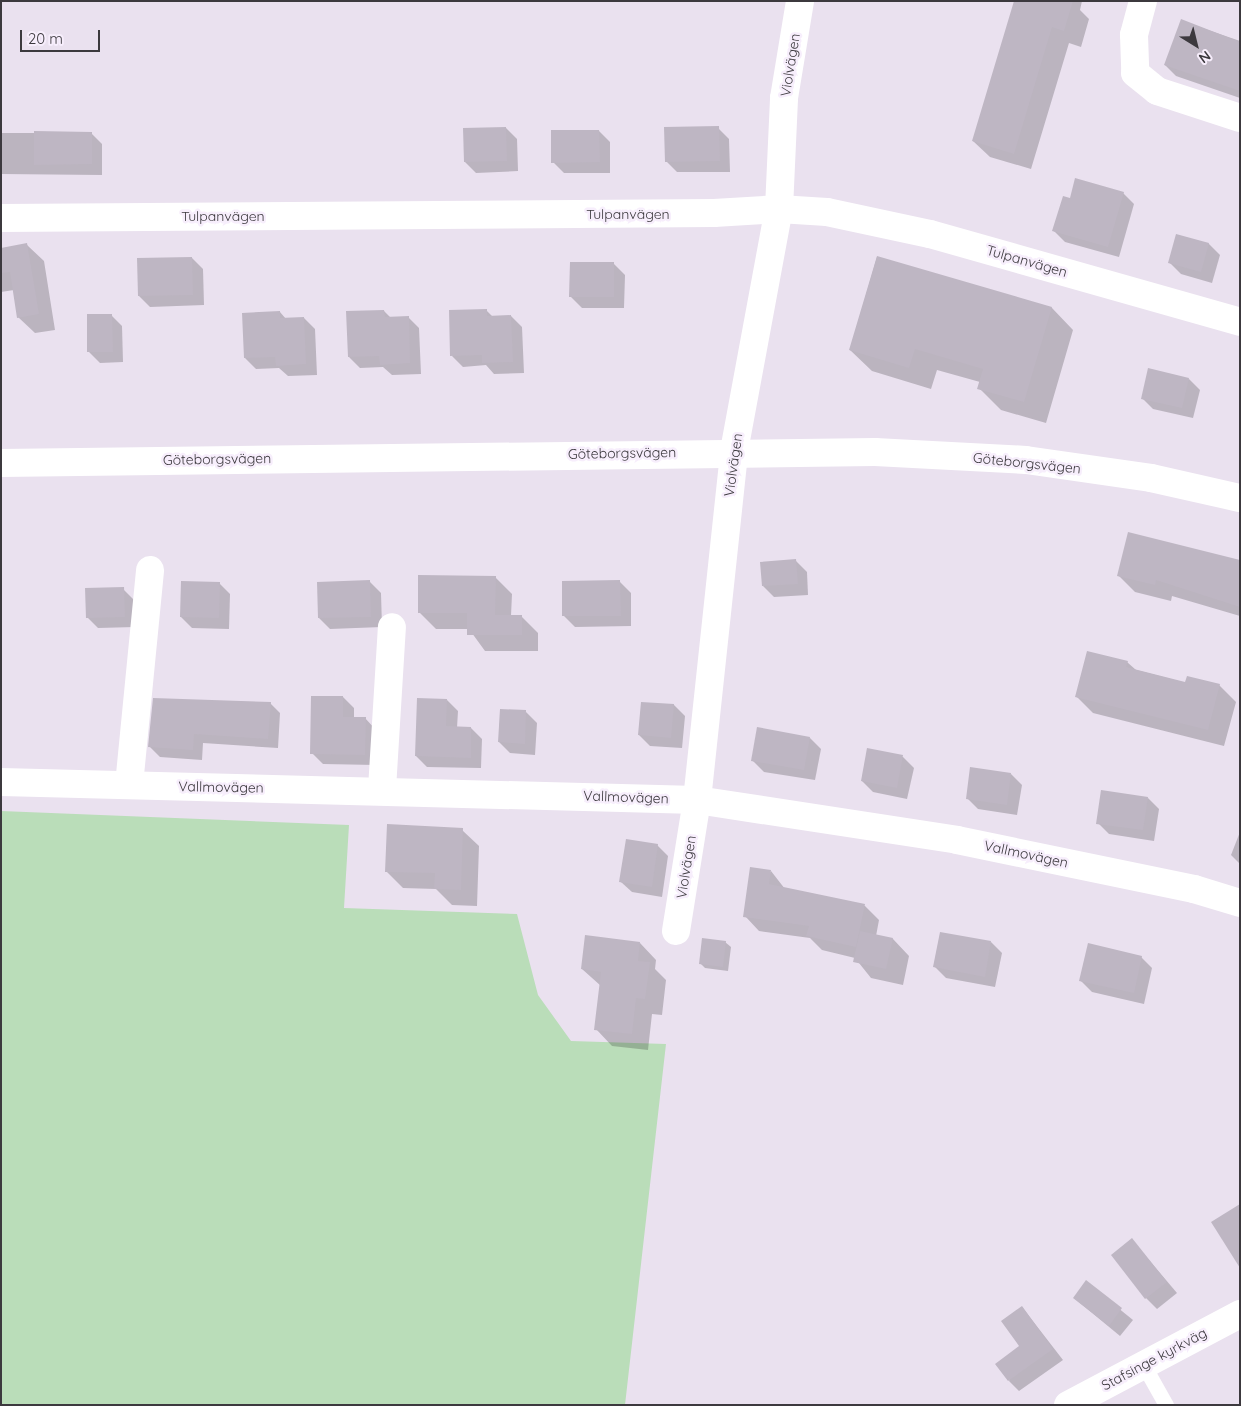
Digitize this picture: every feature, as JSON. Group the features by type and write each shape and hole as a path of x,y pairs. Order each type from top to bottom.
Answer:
{"street":[{"name":"Violvägen","path":"676,931 697,800 734,451 780,208 784,98 800,1"},
{"path":"1143,1 1134,35 1136,73 1158,92 1240,118"},
{"name":"Tulpanvägen","path":"1,218 694,213 780,208 827,212 930,234 1240,322"},
{"name":"Göteborgsvägen","path":"1,463 734,451 875,452 1026,460 1151,478 1240,498"},
{"path":"130,786 150,570"},
{"path":"382,789 392,628"},
{"name":"Vallmovägen","path":"1,782 130,786 382,789 697,800 957,840 1194,889 1240,904"},
{"name":"Stafsinge kyrkväg","path":"1068,1405 1240,1314"}],"lane":[{"path":"1143,1364 1166,1405"}],"green space":[{"path":"1,811 349,825 344,908 517,914 538,995 571,1041 666,1044 625,1405 1,1405"}],"building":[{"path":"1014,1 1073,1 1064,31 1052,27 1014,154 972,141"},
{"path":"1181,19 1240,42 1240,91 1164,65"},
{"path":"719,126 720,161 665,162 664,127"},
{"path":"506,127 507,161 464,162 463,128"},
{"path":"551,130 599,130 600,162 551,163"},
{"path":"34,131 92,132 92,164 34,165"},
{"path":"1075,178 1124,192 1108,247 1052,231 1063,196 1070,198"},
{"path":"1176,234 1209,243 1201,272 1168,263"},
{"path":"27,243 39,314 17,318 10,272 1,273 1,248"},
{"path":"877,256 1052,307 1024,402 977,389 983,369 915,349 909,368 849,350"},
{"path":"192,257 193,295 138,296 137,258"},
{"path":"570,262 614,262 614,297 569,297"},
{"path":"487,309 487,316 511,315 513,362 482,363 482,355 450,356 449,310"},
{"path":"384,310 385,317 409,316 410,363 380,365 379,356 348,357 346,311"},
{"path":"280,311 280,318 304,317 306,364 276,366 275,357 244,358 242,313"},
{"path":"87,314 112,314 113,352 87,352"},
{"path":"1148,368 1189,378 1182,408 1141,399"},
{"path":"1128,532 1240,560 1240,607 1156,580 1155,585 1117,576"},
{"path":"796,559 798,584 762,586 760,562"},
{"path":"418,575 496,576 495,615 522,615 522,635 467,635 467,613 418,613"},
{"path":"370,580 371,617 318,618 317,582"},
{"path":"620,580 621,616 562,616 562,581"},
{"path":"181,581 220,582 219,618 180,617"},
{"path":"124,587 125,617 86,618 85,588"},
{"path":"1087,651 1128,661 1126,667 1185,682 1187,676 1220,684 1208,730 1075,697"},
{"path":"311,696 343,696 343,717 366,717 365,755 310,754"},
{"path":"153,698 271,702 268,739 194,734 193,750 148,747"},
{"path":"417,698 447,699 446,726 471,727 471,758 415,756"},
{"path":"641,702 674,704 671,738 638,735"},
{"path":"500,709 526,710 525,744 498,742"},
{"path":"757,727 810,737 804,770 751,761"},
{"path":"867,748 903,755 897,788 861,781"},
{"path":"970,767 1011,773 1007,805 966,799"},
{"path":"1101,790 1148,797 1143,830 1096,824"},
{"path":"387,824 463,828 461,890 434,889 435,873 385,872"},
{"path":"626,839 658,844 652,887 619,882"},
{"path":"750,867 771,870 769,884 865,904 856,947 806,936 809,926 743,917"},
{"path":"860,931 893,938 886,969 853,962"},
{"path":"940,932 991,941 985,977 933,967"},
{"path":"585,935 640,942 638,961 650,962 645,999 636,998 632,1034 594,1030 601,972 581,969"},
{"path":"702,938 726,941 723,967 699,964"},
{"path":"1088,943 1142,956 1134,993 1079,981"},
{"path":"1240,1204 1240,1268 1211,1222"},
{"path":"1132,1238 1167,1282 1145,1299 1111,1255"},
{"path":"1086,1280 1122,1308 1109,1326 1073,1298"},
{"path":"1022,1306 1053,1349 1008,1381 995,1364 1019,1346 1001,1321"}]}
